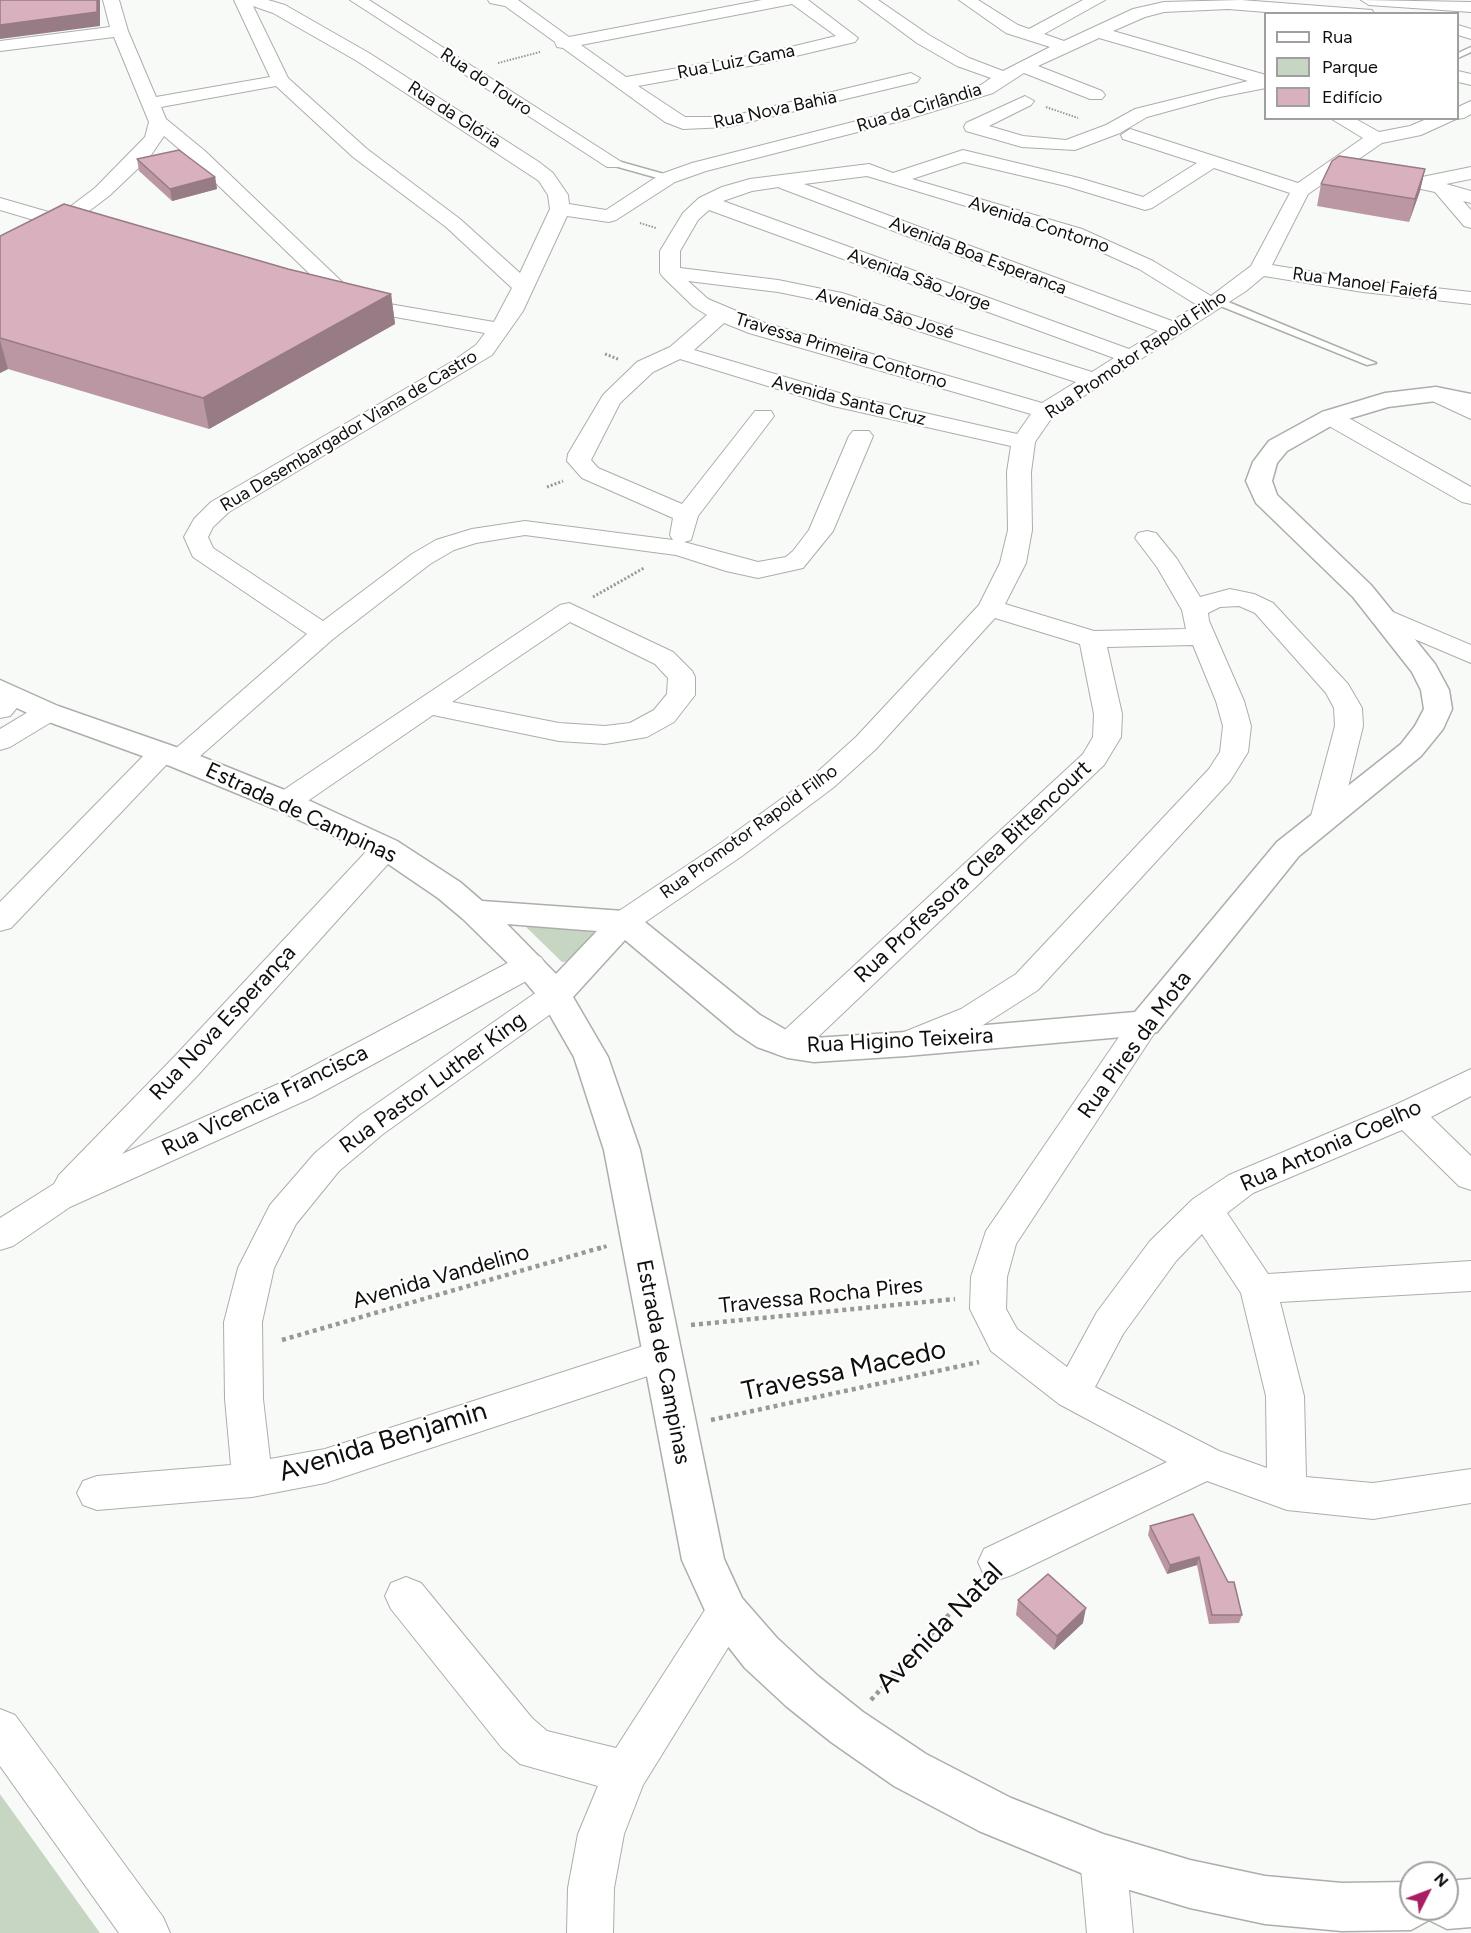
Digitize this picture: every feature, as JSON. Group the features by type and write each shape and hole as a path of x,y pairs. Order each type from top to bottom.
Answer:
{"street":[{"path":"111,0 120,31 158,122 198,156 354,304"},
{"path":"242,0 280,80 360,153 462,231 522,286 560,208"},
{"name":"Rua da Glória","path":"252,0 279,9 363,57 532,166 546,177 558,195 560,208"},
{"name":"Rua do Touro","path":"358,0 614,163"},
{"name":"Rua Nova Bahia","path":"507,0 556,46 622,83 671,118 683,123 714,124 816,103 911,78"},
{"path":"693,0 710,15"},
{"path":"556,46 788,0"},
{"name":"Rua Luiz Gama","path":"622,83 766,58 849,38 798,0"},
{"path":"867,0 924,39 963,62 1004,77"},
{"path":"967,0 997,21 1030,36 1065,47"},
{"path":"1369,0 1426,6 1471,7"},
{"path":"1030,36 1086,1"},
{"path":"1226,6 1331,12"},
{"path":"1226,6 1256,23"},
{"name":"Rua da Cirlândia","path":"560,208 609,216 668,178 731,157 902,115 987,89 1023,66 1100,33 1139,13 1164,7 1226,6"},
{"path":"0,46 120,31"},
{"path":"1100,33 1201,60 1264,81"},
{"path":"402,44 421,38"},
{"path":"363,57 382,51"},
{"path":"1023,66 1095,95"},
{"path":"151,103 280,80"},
{"path":"987,89 1025,101 973,127 1022,141 1058,147 1122,132 1142,113 1218,92 1264,82"},
{"path":"1343,120 1376,138"},
{"name":"Rua Promotor Rapold Filho","path":"543,980 732,849 824,781 866,743 990,608 1012,563 1020,530 1018,472 1023,442 1045,411 1173,329 1219,304 1260,269 1290,207 1301,190 1376,138 1414,131 1442,120"},
{"path":"0,255 62,222 102,192 142,154 154,138 158,122"},
{"path":"1122,132 1301,190"},
{"path":"892,179 963,156 1072,182 1142,204 1212,161"},
{"path":"1336,166 1424,183 1471,197"},
{"name":"Avenida Contorno","path":"784,183 869,170 892,179 1075,233 1146,265 1219,304"},
{"path":"1424,183 1471,173"},
{"path":"670,273 670,251 690,217 706,202 729,191 750,185 784,183"},
{"name":"Avenida Boa Esperanca","path":"784,183 1173,329"},
{"path":"1443,190 1471,222"},
{"name":"Avenida São Jorge","path":"706,202 1131,357"},
{"path":"0,204 96,232"},
{"name":"Rua Manoel Faiefá","path":"1260,269 1363,286 1471,298"},
{"name":"Travessa Primeira Contorno","path":"670,273 701,303 721,314 768,331 1045,411"},
{"name":"Avenida São José","path":"670,273 778,286 835,297 891,313 1093,380"},
{"name":"Rua Desembargador Viana de Castro","path":"324,633 202,552 196,537 203,524 220,507 461,366 484,350 512,311 522,286"},
{"path":"313,296 499,328"},
{"path":"686,515 590,473 579,461 580,454 611,400 645,367 678,352 721,314"},
{"name":"Avenida Santa Cruz","path":"678,352 841,401 1023,442"},
{"path":"1436,394 1471,412"},
{"name":"Rua Pires da Mota","path":"1471,401 1436,394 1385,400 1330,417 1278,446 1265,462 1259,481 1265,498 1362,591 1425,670 1435,690 1438,709 1428,729 1411,750 1326,816 1288,849 1145,1023 999,1241 989,1277 988,1309 1004,1340 1072,1394 1205,1462 1287,1493 1373,1501 1471,1486"},
{"path":"679,548 686,515 763,416"},
{"path":"1330,417 1471,497"},
{"path":"0,921 171,756 324,633 421,559 445,545 482,533 525,528 679,548 735,566 758,570 794,563 821,531 861,436"},
{"path":"906,1044 972,1017 1028,982 1220,775 1234,752 1237,726 1230,701 1199,624 1167,564 1147,538"},
{"path":"1199,624 1212,601 1230,597 1245,598 1264,608 1338,690 1348,708 1349,726 1326,816"},
{"path":"990,608 1092,639 1199,624"},
{"path":"286,802 428,706 569,611 664,658 682,677 681,695 664,716 637,731 605,735 582,734 493,721 428,706"},
{"path":"1381,615 1471,655"},
{"name":"Rua Professora Clea Bittencourt","path":"788,1046 1094,759 1107,737 1108,714 1092,639"},
{"name":"Estrada de Campinas","path":"4,699 48,712 171,756 286,802 386,848 449,890 474,910 543,980 591,1057 622,1150 703,1560 727,1612 760,1653 847,1727 910,1770 996,1815 1103,1858 1190,1884 1265,1900 1342,1907 1399,1906"},
{"path":"0,741 48,712"},
{"name":"Rua Nova Esperança","path":"58,1197 186,1066 386,848"},
{"path":"474,910 624,922"},
{"name":"Rua Higino Teixeira","path":"624,922 748,1024 769,1038 788,1046 814,1050 1145,1023"},
{"name":"Rua Vicencia Francisca","path":"0,1236 58,1197 543,980"},
{"name":"Rua Pastor Luther King","path":"252,1480 244,1399 243,1322 256,1269 283,1215 327,1162 543,980"},
{"name":"Rua Antonia Coelho","path":"1072,1394 1110,1323 1163,1251 1206,1209 1241,1184 1407,1114 1471,1081"},
{"path":"1407,1114 1471,1177"},
{"path":"1206,1209 1258,1289 1284,1396 1287,1493"},
{"path":"1258,1289 1471,1276"},
{"name":"Avenida Benjamin","path":"97,1493 252,1480 325,1466 432,1429 660,1342"},
{"name":"Avenida Natal","path":"998,1562 1205,1462"},
{"path":"406,1596 518,1733 535,1749 626,1772"},
{"path":"590,1933 591,1888 601,1834 626,1772 727,1612"},
{"path":"0,1730 147,1933"},
{"path":"1103,1858 1110,1933"}],"lane":[{"path":"614,163 668,178"},
{"path":"1219,304 1371,363"}],"path":[{"path":"471,70 556,46"},
{"path":"569,611 679,548"},
{"name":"Avenida Vandelino","path":"282,1340 610,1246"},
{"name":"Travessa Rocha Pires","path":"660,1342 989,1295"},
{"name":"Travessa Macedo","path":"676,1427 1021,1353"},
{"name":"Avenida Natal","path":"847,1727 998,1562"}],"green space":[{"path":"524,925 591,928 597,938 574,961 562,962"},
{"path":"0,1794 100,1933 0,1933"}],"building":[{"path":"0,0 97,0 97,12 0,25"},
{"path":"179,150 215,177 170,189 137,159"},
{"path":"1339,156 1425,169 1415,199 1321,184 1332,161"},
{"path":"64,204 288,269 391,294 203,398 0,338 0,236"},
{"path":"1193,1514 1228,1582 1234,1582 1242,1615 1212,1615 1199,1557 1170,1565 1150,1526"},
{"path":"1048,1574 1086,1608 1057,1636 1018,1600"}]}
